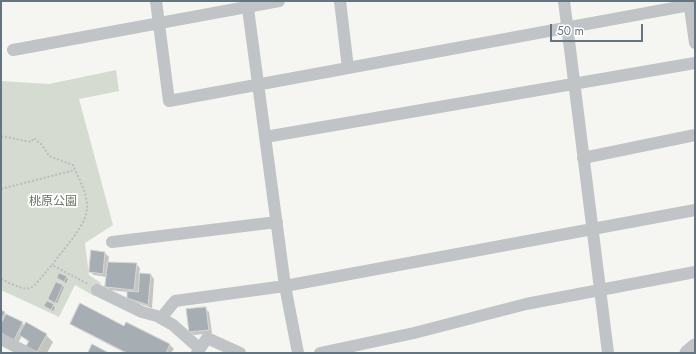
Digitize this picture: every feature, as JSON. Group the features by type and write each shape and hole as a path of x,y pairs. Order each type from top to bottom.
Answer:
{"street":[{"path":"156,1 169,101 692,4 695,43"},
{"path":"13,50 159,23 248,4 279,1"},
{"path":"340,1 348,68"},
{"path":"564,1 608,353"},
{"path":"248,4 285,286 298,353"},
{"path":"265,137 695,63"},
{"path":"583,158 695,135"},
{"path":"161,318 175,301 285,286 695,210"},
{"path":"112,242 277,222"},
{"path":"320,353 414,333 526,304 695,272"},
{"path":"97,290 142,312 161,318 173,324 198,351 207,338 240,353"},
{"path":"1,339 28,353"},
{"path":"1,349 13,346"},
{"path":"687,353 695,346"}],"path":[{"path":"1,136 31,142 34,138 42,145 49,156 73,165 84,192 87,207 79,231 52,265 31,288 24,289 1,279"},
{"path":"1,189 75,170"},
{"path":"52,265 97,290"}],"green space":[{"name":"桃原公園","path":"116,70 119,91 79,99 113,225 85,243 89,275 101,283 94,296 75,285 59,317 1,290 1,81 49,84"}],"building":[{"path":"91,250 105,252 103,274 89,272"},
{"path":"108,262 137,263 134,290 105,287"},
{"path":"59,273 67,276 64,282 57,278"},
{"path":"140,273 151,274 148,305 127,298 127,291 138,292"},
{"path":"56,282 63,285 55,303 48,299"},
{"path":"47,301 54,304 51,310 44,306"},
{"path":"80,303 124,326 126,322 170,344 166,353 127,353 70,324"},
{"path":"206,307 209,330 189,332 186,309"},
{"path":"1,310 5,312 1,321"},
{"path":"6,314 23,322 14,340 1,333 1,324"},
{"path":"26,322 47,334 37,352 26,346 29,341 19,335"},
{"path":"92,344 109,353 88,353"}]}
